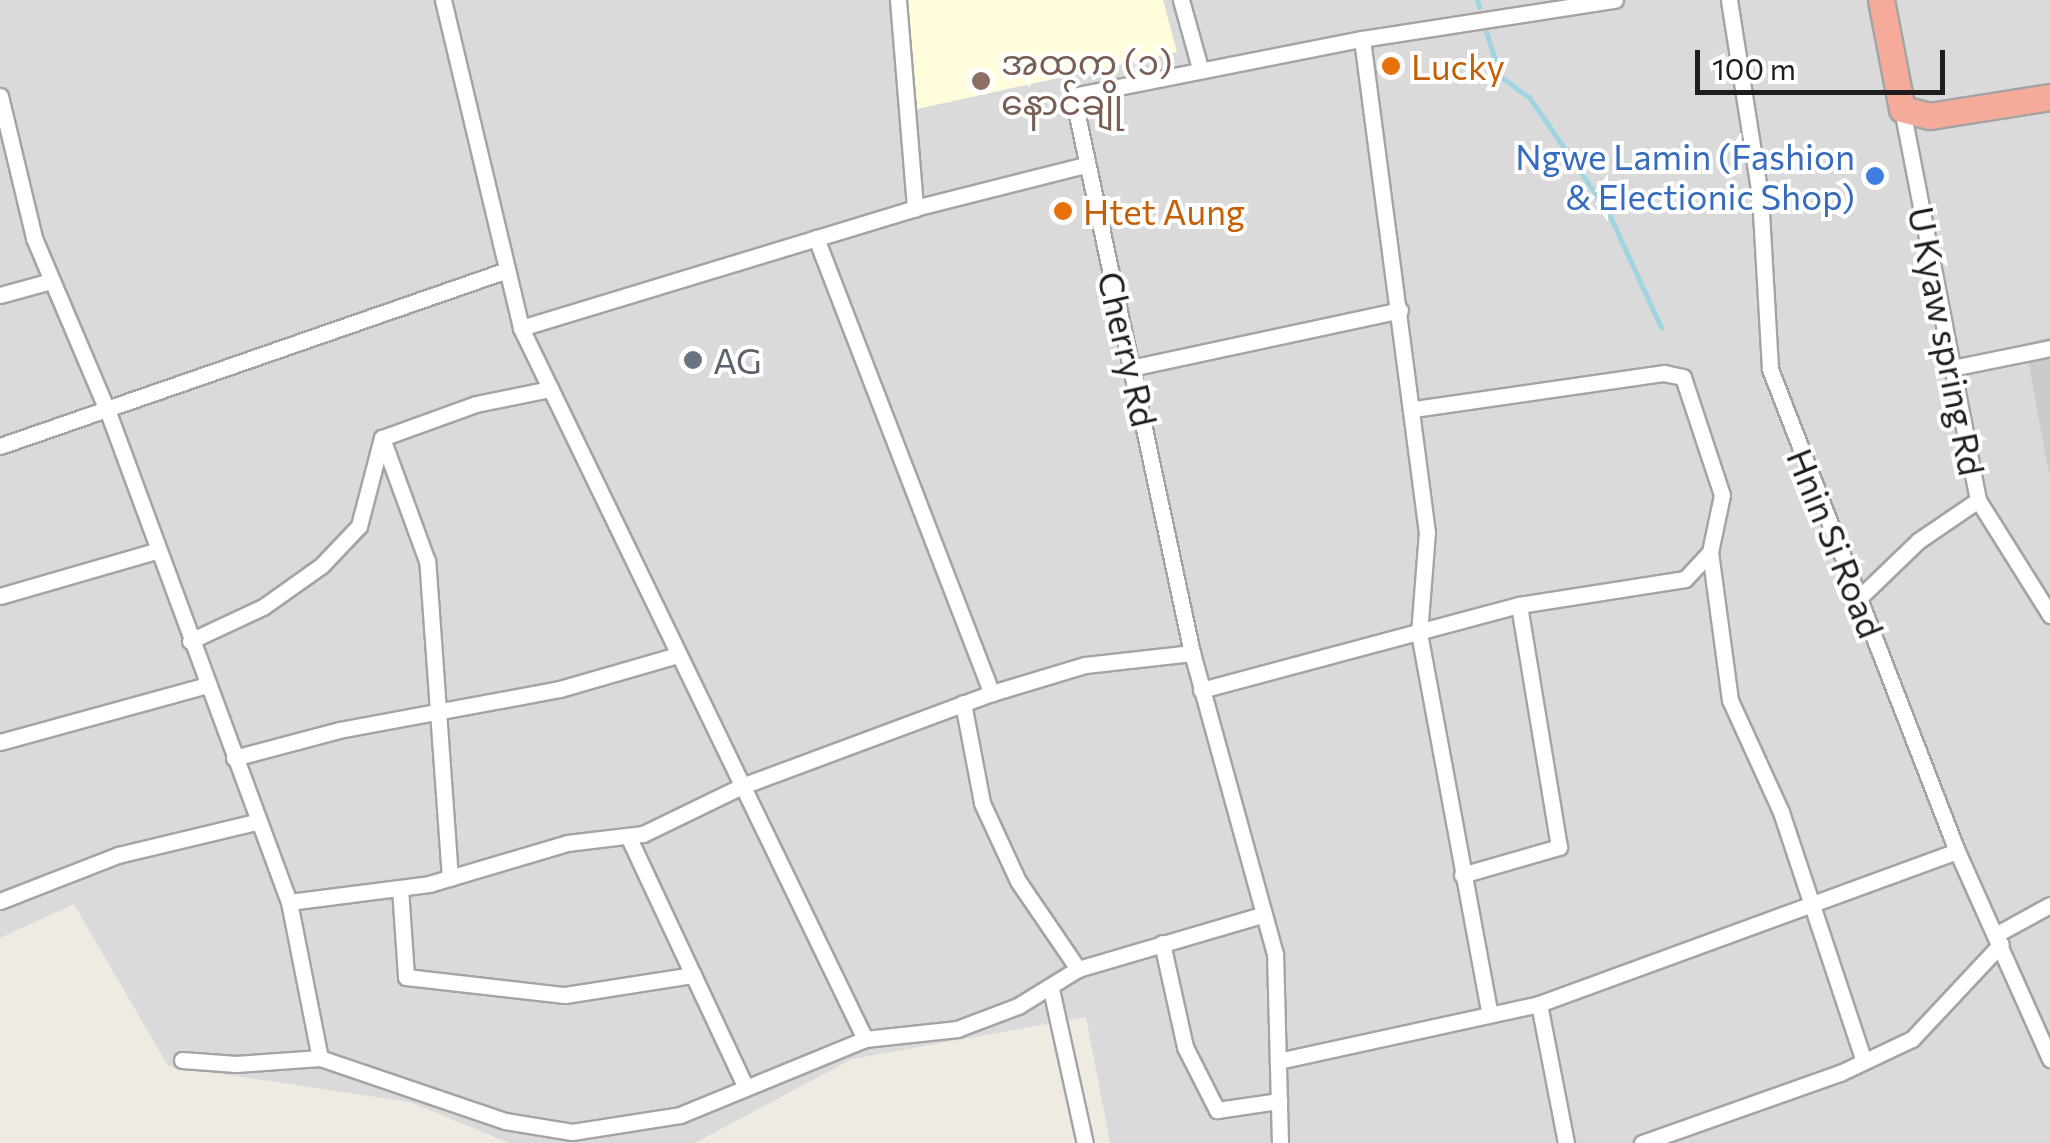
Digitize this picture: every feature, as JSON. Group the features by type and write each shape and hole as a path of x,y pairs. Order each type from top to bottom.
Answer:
{"highway":[{"path":"1882,0 1902,108 1930,116 2050,97"}],"street":[{"path":"443,0 521,328 865,1039"},
{"path":"898,0 916,208"},
{"path":"1182,0 1200,68"},
{"name":"Cherry Rd","path":"1280,1143 1275,954 1261,915 1192,653 1136,366 1084,164 1073,96 1200,68 1561,4 1615,0"},
{"name":"Hnin Si Road","path":"1729,0 1760,194 1770,369 1798,456 1859,598 1957,851 2050,1059"},
{"path":"1362,40 1414,409 1427,532 1419,633 1489,1012"},
{"path":"0,96 6,148 51,282 108,412 255,822 288,902 320,1058"},
{"name":"U Kyaw spring Rd","path":"1902,108 1978,500 2050,615"},
{"path":"521,328 916,208 1084,164"},
{"path":"816,238 992,692"},
{"path":"0,446 108,412 507,270"},
{"path":"0,295 51,282"},
{"path":"1136,366 1400,310"},
{"path":"1952,368 2050,348"},
{"path":"1414,409 1664,373 1684,377 1716,462 1722,495 1710,552 1730,700 1814,904 1864,1062"},
{"path":"382,438 476,404 550,389"},
{"path":"190,641 264,607 322,565 359,526 382,438"},
{"path":"382,438 427,560 434,713 450,878"},
{"path":"1859,598 1918,541 1978,500"},
{"path":"0,596 156,551"},
{"path":"1201,690 1518,606 1686,579 1710,552"},
{"path":"2032,584 2050,578"},
{"path":"1462,875 1559,847 1518,606"},
{"path":"288,902 400,888 450,878 567,842 628,836 742,786 992,692 1085,666 1192,653"},
{"path":"234,758 560,689 678,655"},
{"path":"0,742 206,685"},
{"path":"963,702 982,803 1018,881 1078,970"},
{"path":"0,901 118,855 255,822"},
{"path":"628,836 746,1088"},
{"path":"1278,1062 1489,1012 1539,1004 1957,851"},
{"path":"400,888 406,977 565,995 693,975"},
{"path":"1642,1143 1864,1062 1912,1039 1999,939 2050,905"},
{"path":"182,1060 320,1058 505,1121 572,1132 680,1116 865,1039 957,1028 1052,989 1078,970 1261,915"},
{"path":"1162,943 1185,1047 1217,1110 1279,1100"},
{"path":"1052,989 1086,1143"},
{"path":"1539,1004 1566,1143"}],"shaded area":[{"path":"0,0 2050,0 2050,1143 1110,1143 1086,1017 852,1059 695,1143 509,1143 410,1102 168,1066 74,904 0,938"},
{"name":"အထက (၁) နောင်ချို","path":"906,0 1163,0 1177,52 917,109"},
{"path":"2050,337 2050,479 2025,344"}],"waterway":[{"path":"1477,0 1479,7"},
{"path":"1486,32 1501,77 1529,97 1608,212 1661,327"}],"place":[{"name":"Lucky","path":"1391,66"},
{"name":"အထက (၁) နောင်ချို","path":"981,81"},
{"name":"Ngwe Lamin (Fashion & Electionic Shop)","path":"1875,176"},
{"name":"Htet Aung","path":"1063,211"},
{"name":"AG","path":"693,360"}]}
